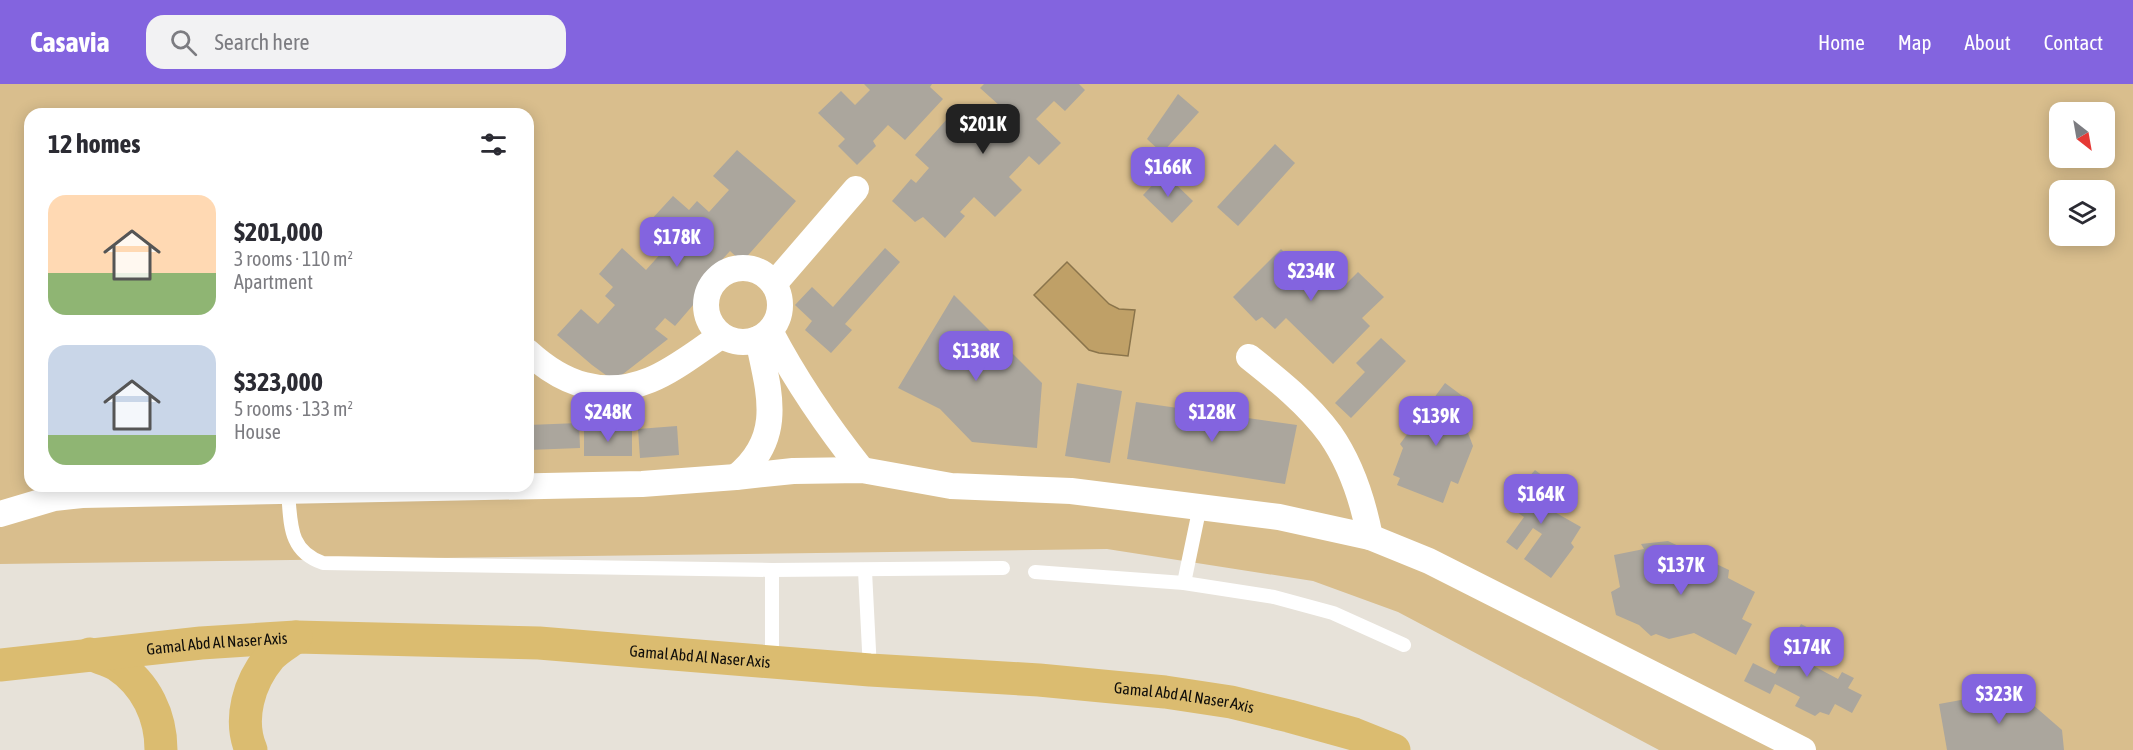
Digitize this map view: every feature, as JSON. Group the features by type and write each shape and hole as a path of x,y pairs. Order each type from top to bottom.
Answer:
{"main road":[{"name":"Gamal Abd Al Naser Axis","path":"0,665 90,654 296,637 539,642 870,670 1039,680 1165,692 1231,702 1354,734 1394,750"},
{"path":"251,750 247,741 246,711 254,680 271,656 296,637"},
{"path":"90,654 116,665 138,683 154,706 161,734 161,750"}],"street":[{"path":"774,284 856,189"},
{"path":"742,268 760,271 774,284 780,299 778,317 764,335 739,342 721,336 709,321 705,303 711,286 724,273 742,268"},
{"path":"764,335 862,470"},
{"path":"736,477 748,468 757,456 768,428 770,404 764,335"},
{"path":"534,358 546,369 571,382 597,388 625,387 651,380 721,336"},
{"path":"1249,357 1308,408 1330,434 1355,484 1370,537"},
{"path":"534,486 642,484 793,471 862,470 951,486 1071,491 1200,506 1305,522 1370,537 1429,561 1803,750"},
{"path":"0,514 45,500 82,495 288,492"}],"lane":[{"path":"288,492 292,534 304,553 323,562 865,571 1003,568"},
{"path":"1184,583 1200,506"},
{"path":"772,570 772,661"},
{"path":"865,571 870,670"},
{"path":"1035,572 1184,583 1274,597 1348,619 1404,645"}],"shaded area":[{"path":"0,84 2133,84 2133,750 1659,750 1398,612 1313,581 1107,549 0,564"},
{"path":"1067,262 1109,304 1119,309 1135,310 1128,356 1089,350 1034,295"}],"building":[{"path":"864,84 932,84 930,87 943,99 905,140 888,125 873,141 876,146 857,165 838,146 845,139 818,113 841,91 855,105 870,90"},
{"path":"984,84 1079,84 1085,90 1065,111 1054,101 1036,119 1061,143 1039,165 1029,156 1009,177 1022,190 995,217 974,197 960,212 965,216 945,238 923,217 915,222 892,201 911,179 916,183 929,168 915,155 955,110 979,130 1000,106 980,88"},
{"path":"1178,94 1199,112 1162,153 1147,139"},
{"path":"1275,144 1295,163 1238,226 1217,207"},
{"path":"737,150 796,201 742,262 730,251 719,263 725,268 675,326 665,318 655,329 668,339 614,381 557,335 581,309 598,324 615,305 605,296 613,287 599,274 622,248 646,270 672,241 650,221 673,196 689,210 697,201 709,212 729,190 713,176"},
{"path":"1164,173 1193,201 1172,223 1143,195"},
{"path":"885,248 900,262 845,324 852,330 831,353 805,330 812,321 795,305 812,287 833,307"},
{"path":"1281,249 1300,268 1317,252 1347,283 1358,272 1384,297 1362,318 1370,326 1333,364 1286,318 1275,329 1262,317 1256,321 1233,297"},
{"path":"954,295 1042,383 1037,448 972,442 940,409 898,388"},
{"path":"1381,338 1406,361 1351,418 1335,403 1365,372 1356,363"},
{"path":"1077,383 1122,391 1110,463 1065,456"},
{"path":"1445,383 1472,403 1462,417 1473,446 1458,484 1451,481 1443,503 1397,485 1400,478 1393,475 1403,448 1400,444"},
{"path":"1136,402 1297,425 1285,484 1127,459"},
{"path":"579,423 580,448 534,450 534,425"},
{"path":"677,426 679,455 640,458 638,429"},
{"path":"584,430 632,430 632,456 584,456"},
{"path":"1535,470 1543,476 1542,485 1548,486 1544,506 1581,527 1571,543 1574,547 1551,578 1524,559 1542,534 1533,528 1517,550 1506,542 1524,517 1511,508 1521,495 1504,483 1507,478 1519,480 1522,475 1527,479"},
{"path":"1668,541 1729,570 1728,578 1755,592 1742,619 1752,624 1736,655 1694,633 1669,639 1656,634 1651,636 1639,625 1616,615 1611,592 1620,587 1614,555 1644,549 1641,544"},
{"path":"1801,624 1824,636 1810,664 1838,679 1842,672 1854,678 1848,688 1862,695 1852,713 1835,704 1829,715 1820,712 1815,716 1795,706 1800,697 1775,684 1770,694 1744,681 1753,663 1775,674"},
{"path":"2016,690 2062,730 2064,750 1947,750 1939,704"}]}
